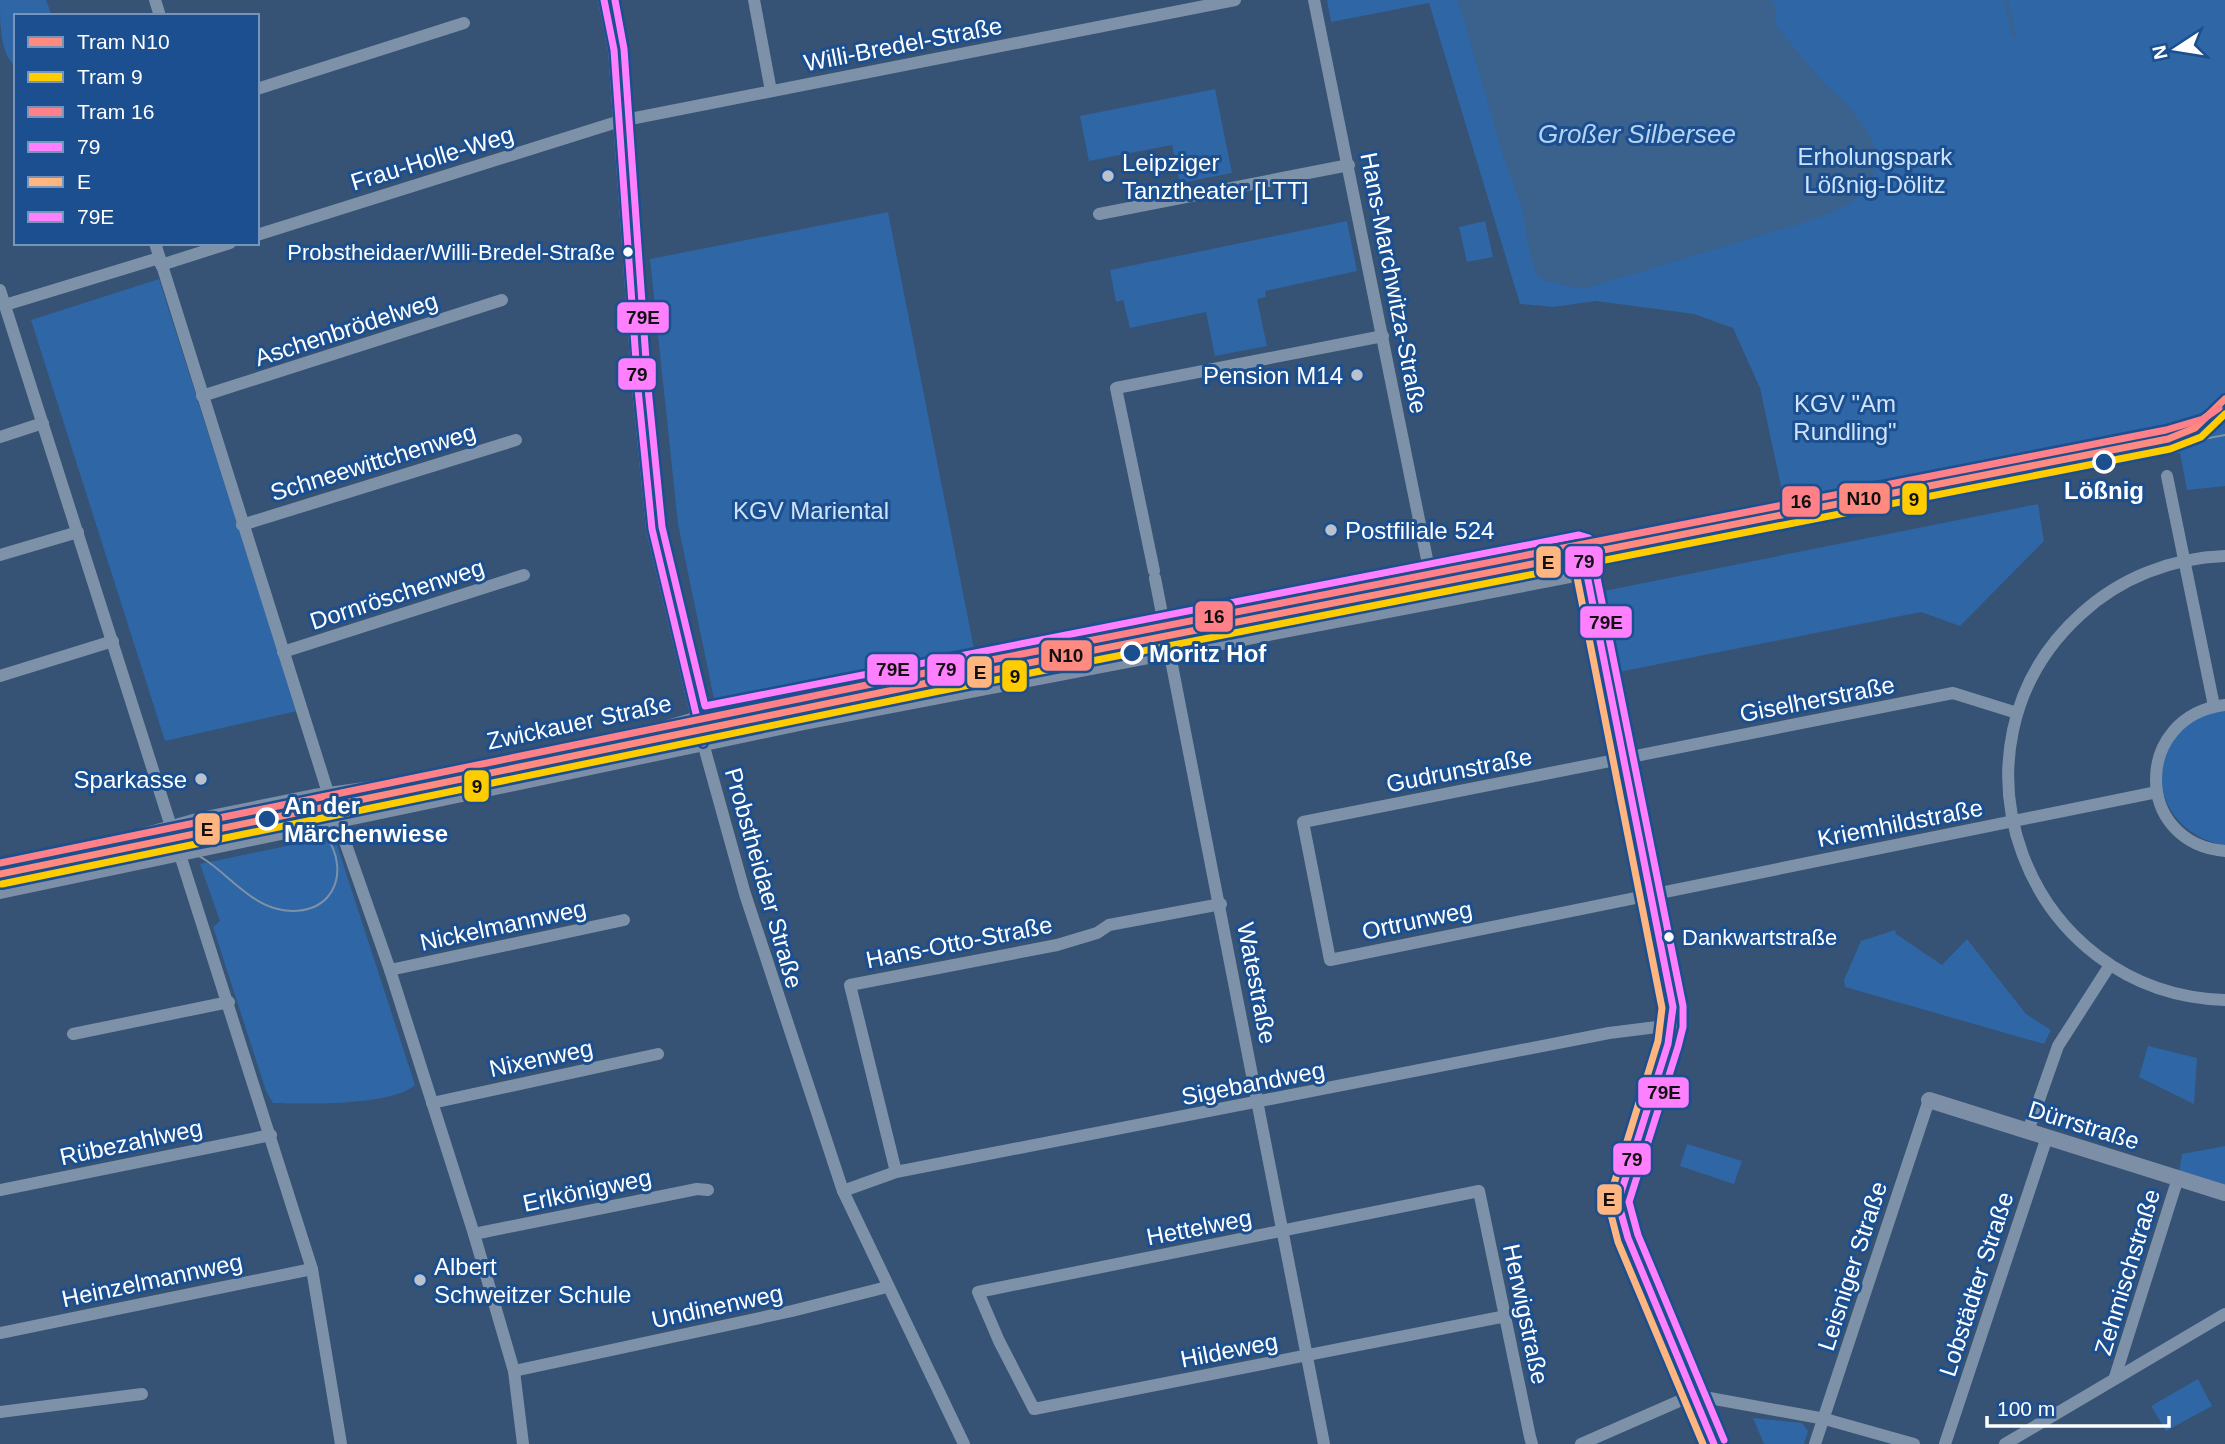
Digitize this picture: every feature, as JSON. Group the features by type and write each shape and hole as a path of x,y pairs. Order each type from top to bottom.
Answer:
{"main road":[{"name":"Zwickauer Straße","path":"0,867 125,841 172,826 668,728 697,718 1000,660 1165,624 1581,545 1586,572 703,743 0,891"},
{"path":"1586,572 1673,1007 1673,1025"},
{"name":"Dürrstraße","path":"1928,1100 2225,1193"}],"street":[{"name":"Probstheidaer Straße","path":"604,0 614,50 637,376 652,529 703,743 745,894 842,1191 964,1444"},
{"path":"754,0 771,91"},
{"name":"Willi-Bredel-Straße","path":"620,121 1235,0"},
{"name":"Hans-Marchwitza-Straße","path":"1314,0 1430,574"},
{"path":"259,88 464,23"},
{"name":"Frau-Holle-Weg","path":"259,234 620,121"},
{"path":"1099,214 1349,164"},
{"path":"156,245 328,796 390,970 474,1234 514,1371 523,1444"},
{"path":"4,312 223,245"},
{"path":"0,290 4,312 43,423 313,1269 341,1444"},
{"name":"Aschenbrödelweg","path":"202,396 360,348 502,300"},
{"name":"Watestraße","path":"1324,1444 1172,654 1116,388 1383,336"},
{"path":"0,437 43,423"},
{"name":"Schneewittchenweg","path":"242,525 516,440"},
{"path":"2167,476 2184,561 2219,706 2193,714 2168,737 2157,762 2157,792 2165,814 2180,833 2199,845 2225,851"},
{"path":"0,555 78,532"},
{"path":"2225,556 2184,561 2123,583 2070,624 2039,665 2017,713 2008,769 2012,821 2022,858 2044,900 2070,932 2110,965 2157,988 2193,997 2225,1000"},
{"name":"Dornröschenweg","path":"283,652 524,575"},
{"path":"0,676 113,641"},
{"name":"Giselherstraße","path":"1623,759 1953,693 2017,713"},
{"name":"Gudrunstraße","path":"1303,822 1623,759"},
{"name":"Kriemhildstraße","path":"1650,894 2157,792"},
{"name":"Ortrunweg","path":"1303,822 1330,960 1650,894"},
{"name":"Hans-Otto-Straße","path":"896,1172 850,985 1057,945 1097,933 1109,925 1221,904"},
{"name":"Nickelmannweg","path":"390,970 624,920"},
{"path":"2028,1131 2058,1046 2110,965"},
{"path":"73,1034 229,1002"},
{"path":"1673,1025 1618,1202 1621,1220 1714,1444"},
{"name":"Sigebandweg","path":"842,1191 896,1172 1258,1104 1609,1033 1673,1025"},
{"name":"Nixenweg","path":"432,1103 658,1055"},
{"name":"Leisniger Straße","path":"1815,1444 1928,1100"},
{"name":"Rübezahlweg","path":"0,1191 271,1135"},
{"name":"Lobstädter Straße","path":"1945,1444 2047,1137"},
{"name":"Zehmischstraße","path":"2115,1377 2178,1178"},
{"name":"Erlkönigweg","path":"474,1234 697,1189 708,1190"},
{"name":"Hettelweg","path":"999,1341 978,1292 1479,1191"},
{"name":"Herwigstraße","path":"1479,1191 1532,1444"},
{"name":"Heinzelmannweg","path":"0,1333 313,1269"},
{"name":"Undinenweg","path":"514,1371 792,1311 887,1287"},
{"path":"2005,1444 2225,1314"},
{"name":"Hildeweg","path":"999,1341 1034,1409 1506,1316"},
{"path":"0,1412 142,1394"},
{"path":"1581,1444 1693,1395 1825,1419 1914,1444"}],"green space":[{"path":"0,0 46,0 51,14 14,14 14,65 4,46"},
{"name":"Erholungspark Lößnig-Dölitz","path":"1327,0 2225,0 2225,486 2187,490 2180,453 2164,455 2162,441 2152,436 1785,505 1760,388 1733,328 1694,314 1596,301 1553,307 1520,304 1429,3 1331,22"},
{"path":"1215,89 1232,173 1180,183 1172,145 1089,161 1080,116"},
{"name":"KGV Mariental","path":"888,212 974,649 714,699 678,524 650,259"},
{"path":"1347,221 1357,271 1265,291 1266,297 1257,299 1267,346 1215,356 1206,312 1130,328 1123,300 1116,302 1110,270"},
{"path":"1485,221 1493,257 1467,262 1459,227"},
{"path":"159,279 297,711 165,741 31,320"},
{"path":"2038,504 2044,541 1960,626 1921,612 1619,672 1604,591"},
{"path":"2225,709 2225,846 2197,835 2177,819 2165,798 2161,776 2165,753 2177,734 2197,718"},
{"path":"330,837 336,842 415,1085 404,1092 368,1100 273,1103 266,1091 213,927 220,921 200,864"},
{"path":"1895,930 1896,934 1942,965 1967,939 2026,1014 2051,1030 2044,1044 1845,987 1844,980 1861,941"},
{"path":"2148,1046 2197,1058 2194,1104 2139,1077"},
{"path":"1687,1144 1742,1161 1734,1184 1680,1166"},
{"path":"2225,1146 2225,1193 2178,1178 2182,1154"},
{"path":"2198,1379 2212,1406 2166,1431 2151,1406"},
{"path":"1753,1418 1802,1423 1808,1431 1804,1444 1764,1444"}],"water":[{"name":"Großer Silbersee","path":"1458,0 1771,0 1776,5 1776,26 1867,131 1880,156 1874,172 1868,184 1852,202 1802,223 1583,289 1545,281 1536,273 1530,255 1522,207 1504,159"}],"waterway":[{"path":"2006,0 2014,36"}],"tram line":[{"name":"N10","path":"0,874 937,681 2168,439 2195,428 2225,399"},
{"name":"16","path":"0,863 935,671 2166,430 2203,419 2219,408"},
{"name":"9","path":"2,884 939,691 2170,449 2201,437 2225,414"},
{"path":"2103,458 2225,435"},
{"path":"154,847 182,849 200,856 249,895 276,909 292,911 313,907 327,897 335,883 337,866 333,849 324,833 308,821 288,814"}],"transit line":[{"name":"79","path":"604,0 614,50 638,389 652,529 703,743"},
{"name":"79E","path":"615,0 624,49 648,388 662,527 705,706 1579,535 1589,538 1683,1006 1683,1027 1678,1047 1629,1202 1638,1235 1724,1440"},
{"name":"79","path":"697,718 1581,545 1673,1007 1668,1044 1618,1202 1628,1238 1714,1444"},
{"name":"E","path":"2,877 127,851 203,830 316,807 382,798 670,738 728,721 1573,557 1662,1008 1658,1041 1608,1203 1618,1242 1703,1444"}],"place":[{"name":"Leipziger Tanztheater [LTT]","path":"1108,176"},
{"name":"Probstheidaer/Willi-Bredel-Straße","path":"628,252"},
{"name":"Pension M14","path":"1357,375"},
{"name":"Lößnig","path":"2104,462"},
{"name":"Postfiliale 524","path":"1331,530"},
{"name":"Moritz Hof","path":"1132,653"},
{"name":"Sparkasse","path":"201,779"},
{"name":"An der Märchenwiese","path":"267,819"},
{"name":"Dankwartstraße","path":"1669,937"},
{"name":"Albert Schweitzer Schule","path":"420,1280"}],"park label":[{"name":"KGV \"Am Rundling\"","path":"1845,417"}]}
